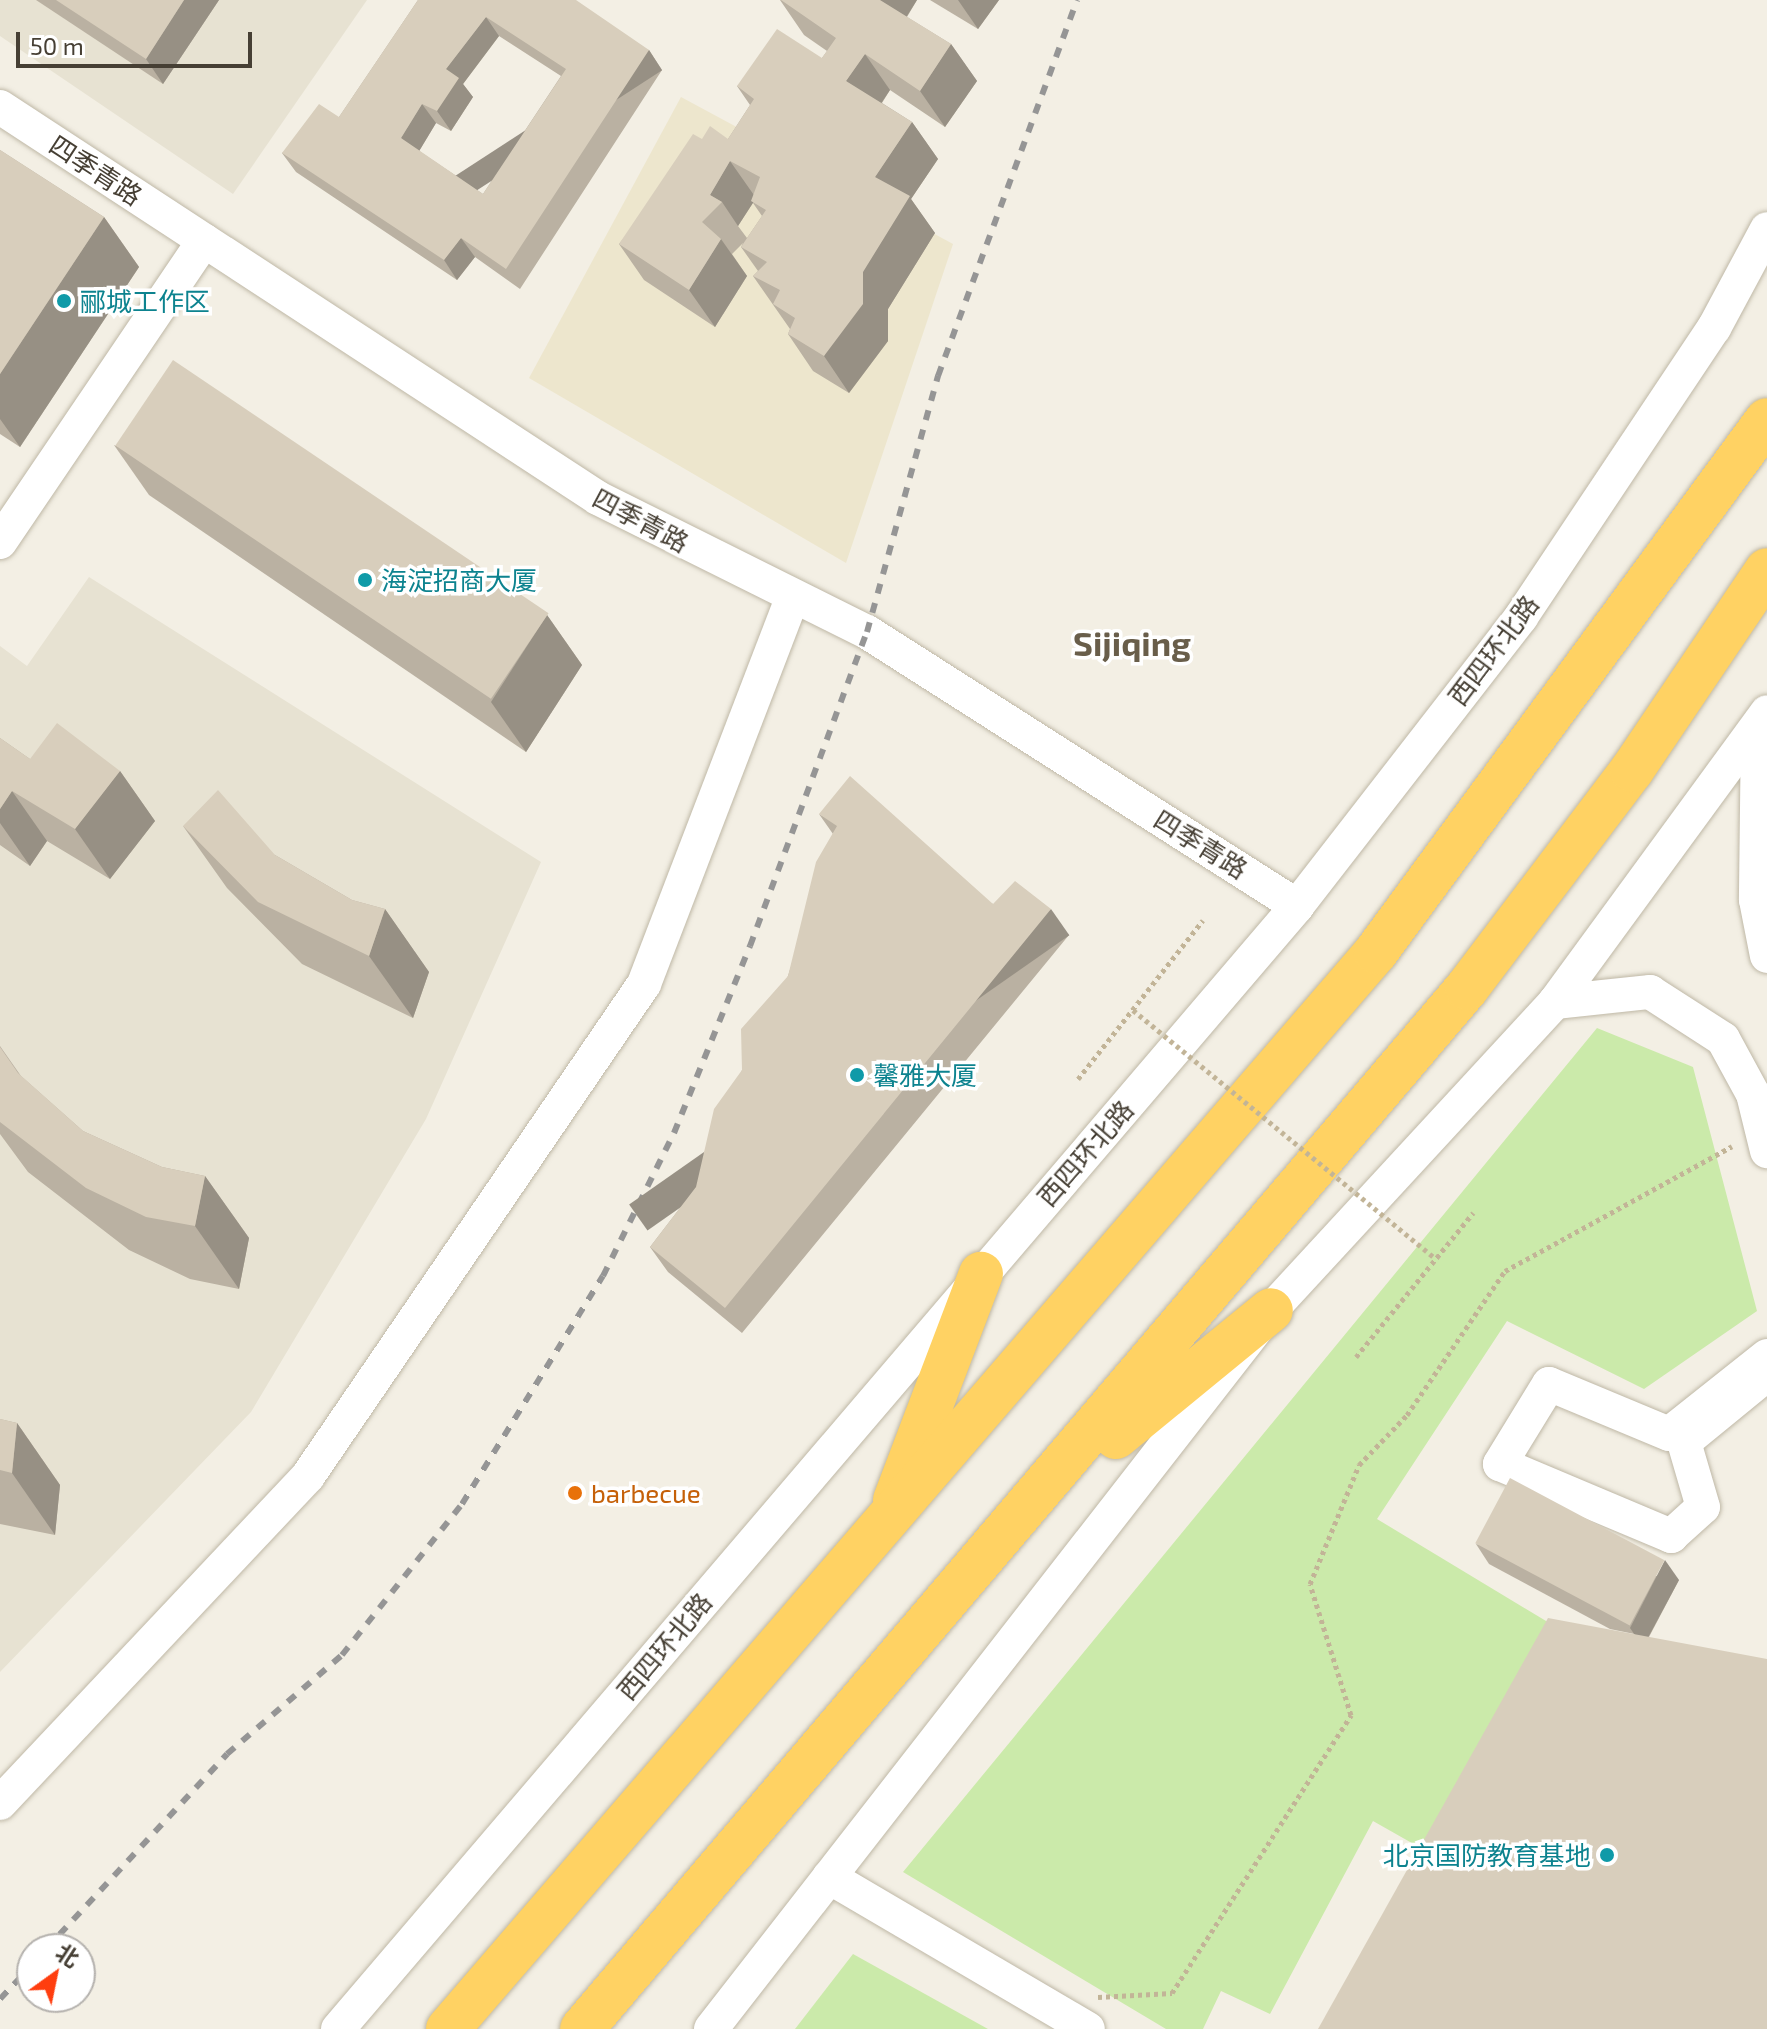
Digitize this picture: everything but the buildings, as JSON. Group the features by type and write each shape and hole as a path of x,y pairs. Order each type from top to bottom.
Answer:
{"highway":[{"path":"448,2029 884,1530 1376,952 1767,420"},
{"path":"582,2029 1031,1507 1467,988 1632,770 1767,570"},
{"path":"884,1530 981,1274"},
{"path":"1031,1507 1271,1310"}],"street":[{"name":"四季青路","path":"0,107 598,498 792,599 867,632 1297,906"},
{"name":"西四环北路","path":"338,2029 1297,906 1521,617 1714,328 1767,229"},
{"path":"0,542 204,241"},
{"path":"0,1803 308,1476 644,984 792,599"},
{"path":"1762,719 1756,900 1767,956"},
{"path":"711,2029 1271,1310 1555,1002 1762,719"},
{"path":"1555,1002 1650,992 1723,1039 1753,1094 1767,1151"},
{"path":"1767,1356 1669,1434 1549,1384 1500,1464 1671,1536 1703,1507 1684,1442 1767,1374"},
{"path":"829,1877 1080,2025"}],"path":[{"path":"1078,1079 1203,920"},
{"path":"1133,1010 1436,1259"},
{"path":"1080,2025 1091,1998 1172,1993 1351,1715 1310,1584 1359,1465 1407,1415 1505,1271 1733,1146"},
{"path":"1356,1357 1473,1213"}],"shaded area":[{"path":"0,0 367,0 233,194 0,36"},
{"path":"681,97 953,244 846,563 529,378"},
{"path":"89,577 541,862 426,1119 251,1412 0,1672 0,646 27,666"}],"green space":[{"path":"1597,1028 1693,1067 1757,1311 1644,1389 1507,1321 1377,1519 1561,1630 1433,1855 1373,1821 1270,2014 1221,1991 1203,2029 1166,2029 903,1872"},
{"path":"853,1954 988,2029 795,2029"}],"railway":[{"path":"61,1933 227,1754 342,1655 462,1504 603,1276 674,1133 750,946 867,632 938,376 1077,0"},
{"path":"0,1999 16,1982"}],"place":[{"name":"郦城工作区","path":"64,301"},
{"name":"海淀招商大厦","path":"365,580"},
{"name":"馨雅大厦","path":"857,1075"},
{"name":"barbecue","path":"575,1493"},
{"name":"北京国防教育基地","path":"1607,1855"}],"district":[{"name":"Sijiqing","path":"1132,643"}]}
